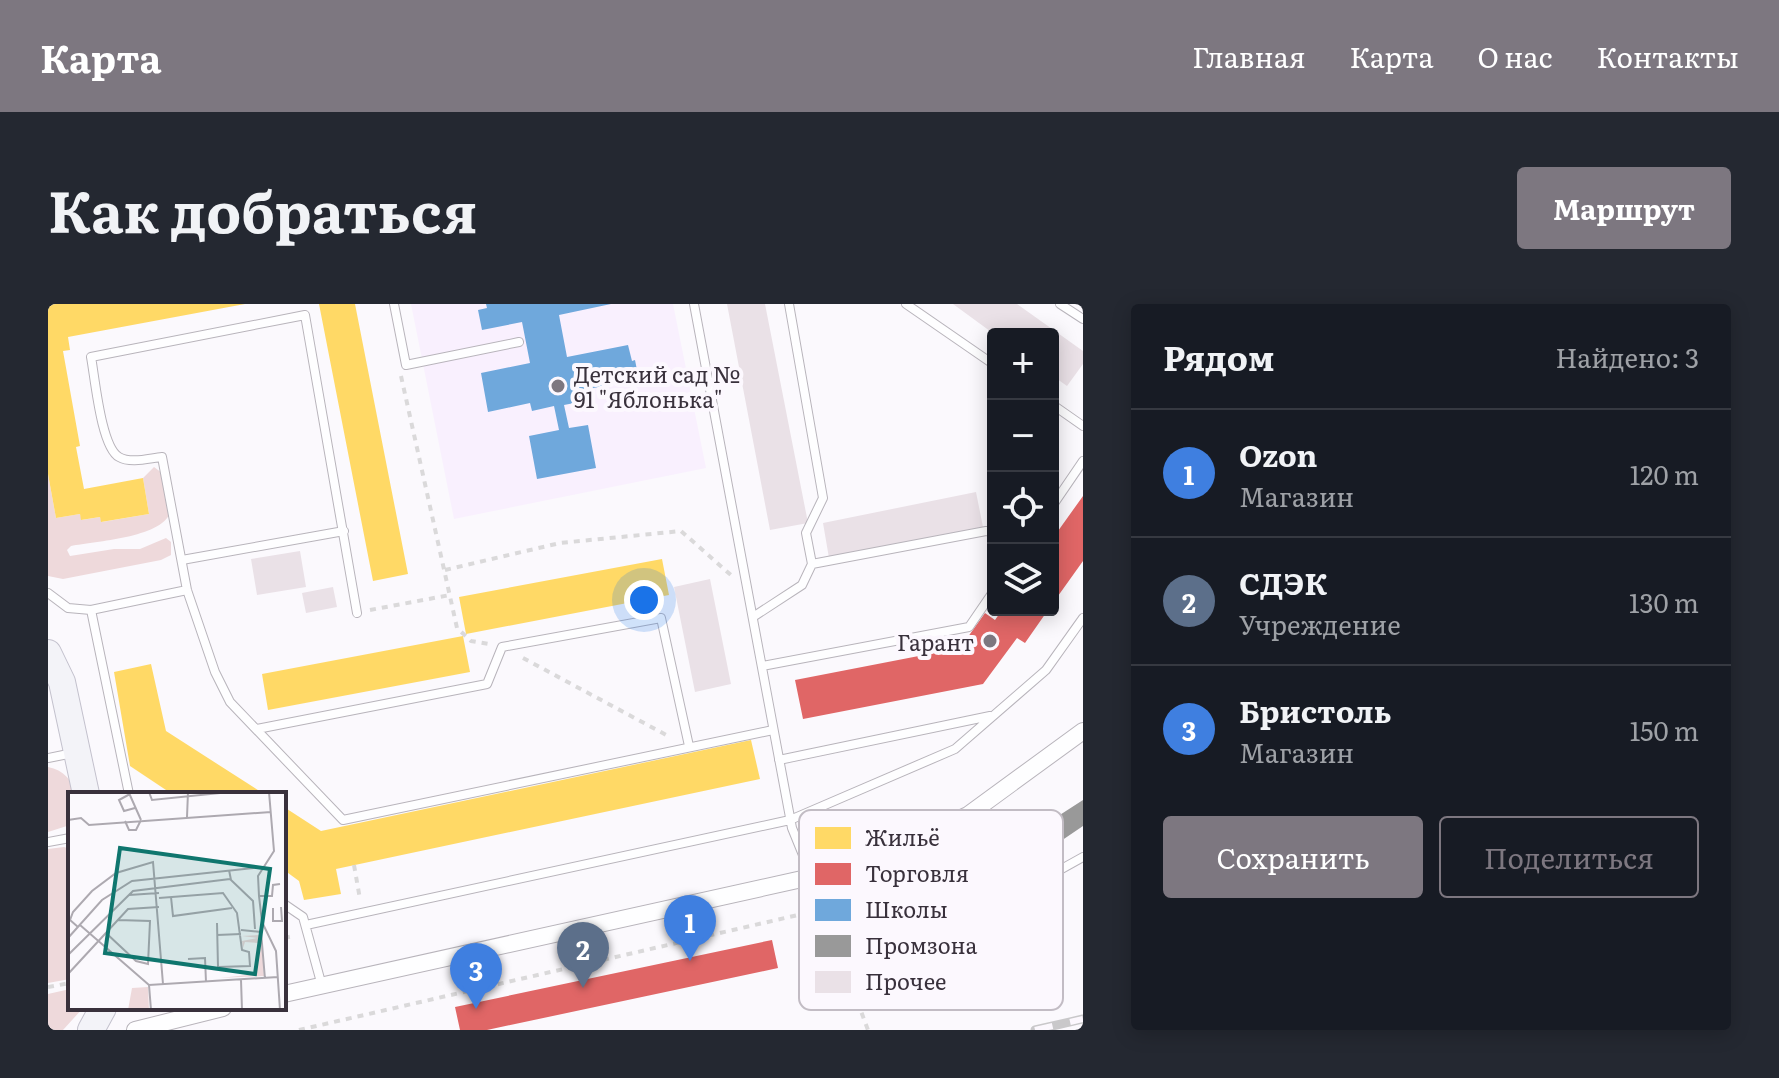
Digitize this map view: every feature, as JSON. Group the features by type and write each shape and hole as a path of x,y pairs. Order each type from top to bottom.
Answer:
{"main road":[{"path":"48,653 62,682 86,792"},
{"path":"91,1030 102,1010"}],"street":[{"path":"975,810 1083,731"},
{"path":"286,994 799,880"},
{"path":"184,1010 200,1013"},
{"path":"135,1030 214,1010"}],"lane":[{"path":"305,304 357,613"},
{"path":"394,304 406,365 519,342"},
{"path":"694,304 790,820 799,844"},
{"path":"753,617 802,585 812,564 806,533 823,498 789,304"},
{"path":"906,304 987,360"},
{"path":"1060,304 1083,319"},
{"path":"305,315 91,357 108,447 120,458 162,457 187,590 215,672 230,702 343,820 773,730"},
{"path":"1059,409 1083,426"},
{"path":"1059,496 1083,461"},
{"path":"182,560 344,531"},
{"path":"812,564 987,531"},
{"path":"48,593 68,608 91,610 187,590"},
{"path":"762,666 969,627 987,601"},
{"path":"91,610 129,792"},
{"path":"257,729 487,684 502,647 661,618 689,746"},
{"path":"813,810 955,749 1046,670 1083,618"},
{"path":"779,760 993,716"},
{"path":"48,758 78,752"},
{"path":"306,925 799,816"},
{"path":"48,842 68,838"},
{"path":"1063,868 1083,857"},
{"path":"286,905 303,917 322,986"}],"path":[{"path":"399,369 457,628 471,641 502,647 689,746"},
{"path":"357,613 450,595"},
{"path":"354,865 363,913"},
{"path":"299,1030 799,915"},
{"path":"48,987 68,983"},
{"path":"860,1010 868,1030"}],"shaded area":[{"name":"Детский сад № 91 \"Яблонька\"","path":"411,304 673,304 706,468 454,519"},
{"path":"154,467 162,473 170,513 164,521 141,533 71,546 67,550 70,556 114,549 140,549 166,538 171,542 171,555 161,560 63,579 48,576 48,474 56,518 80,514 82,520 100,517 102,522 149,514 143,478"},
{"path":"48,767 66,776 77,792 68,792 68,826 48,832"},
{"path":"68,848 68,979 48,983 48,849"},
{"path":"68,989 68,1010 81,1010 63,1030 48,1030 48,994"}],"building: Жильё":[{"path":"48,304 245,304 68,337 70,350 63,351 80,446 76,447 84,489 143,478 149,514 101,522 100,517 81,520 80,514 56,518 48,474"},
{"path":"319,304 355,304 408,574 373,581"},
{"path":"662,559 669,595 466,634 459,597"},
{"path":"463,636 470,672 268,710 262,674"},
{"path":"151,664 166,731 261,792 169,792 130,766 114,672"},
{"path":"751,740 760,779 336,869 341,894 304,900 299,881 286,871 286,808 321,831"}],"building: Торговля":[{"path":"1083,496 1083,561 1059,595 1059,544 1059,530"},
{"path":"985,613 995,620 998,616 1044,616 1025,643 1017,638 983,684 803,719 795,680 960,648"},
{"path":"772,940 778,968 487,1030 460,1030 455,1007"}],"building: Школы":[{"path":"486,304 611,304 559,315 567,357 628,345 632,361 635,360 639,380 593,388 595,399 564,405 569,428 588,425 596,468 537,479 529,436 559,430 554,406 532,411 530,403 488,412 481,373 530,363 522,322 482,330 478,310 487,308"}],"building: Промзона":[{"path":"1083,800 1083,826 1063,840 1063,813"}],"building: Прочее":[{"path":"727,304 765,304 808,523 770,530"},
{"path":"953,304 1017,304 1051,328 987,328"},
{"path":"1059,334 1083,351 1083,364 1067,386 1059,380"},
{"path":"976,492 983,527 829,558 823,523"},
{"path":"300,551 306,587 257,595 251,559"},
{"path":"710,579 731,684 695,692 674,587"},
{"path":"333,587 337,607 306,613 302,593"}],"railway":[{"path":"1035,1030 1083,1019"}],"place":[{"name":"Детский сад № 91 \"Яблонька\"","path":"558,386"},
{"name":"Гарант","path":"990,641"},
{"name":"Ozon","path":"690,961"},
{"name":"СДЭК","path":"583,988"},
{"name":"Бристоль","path":"476,1009"}]}
